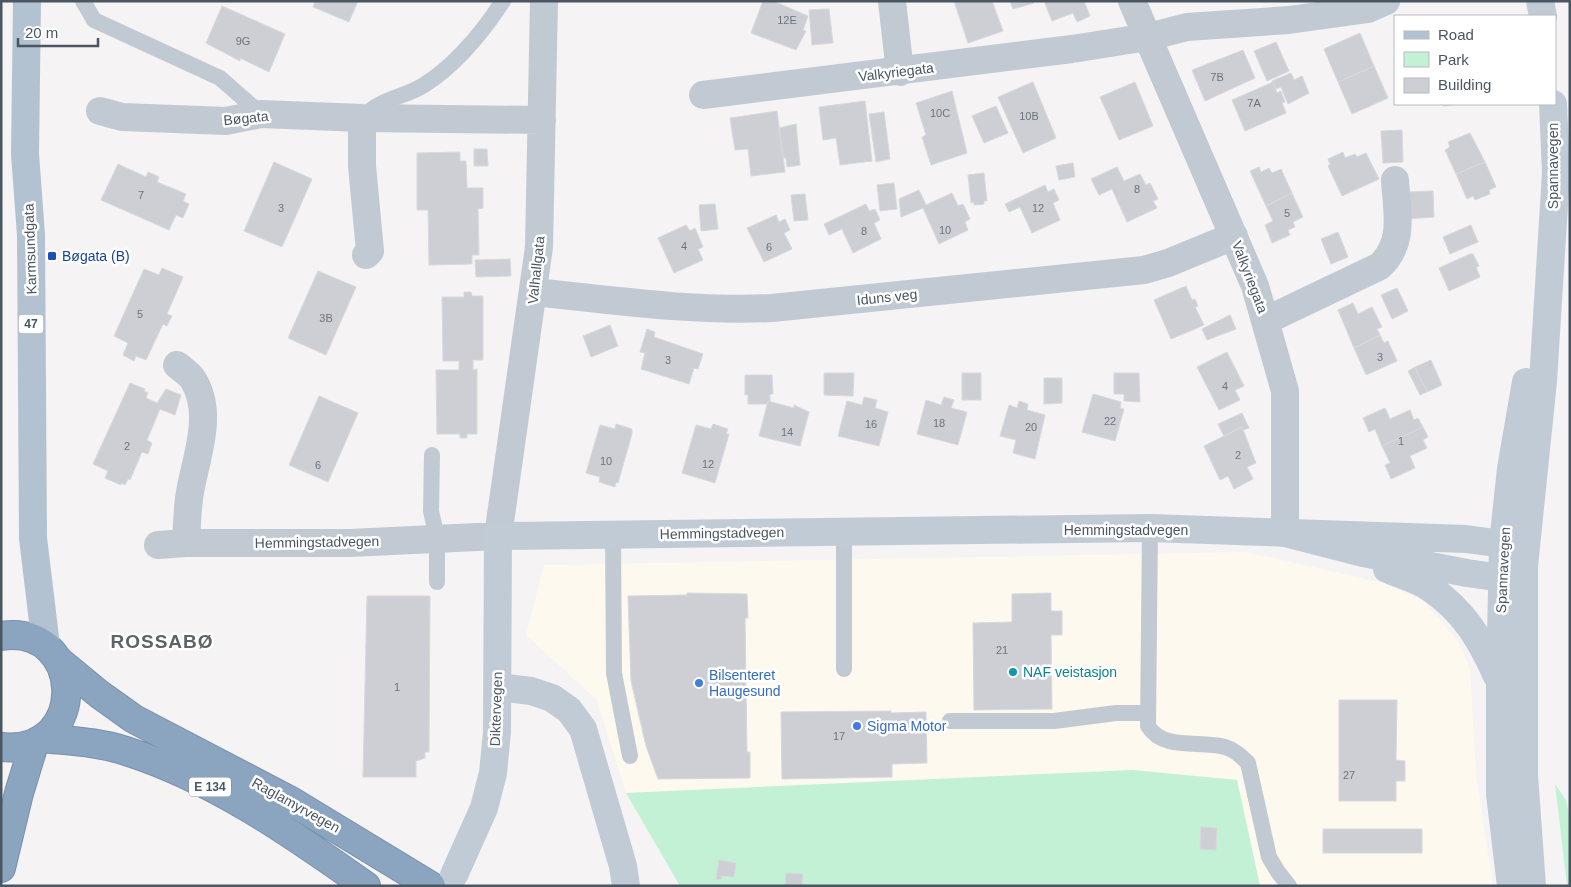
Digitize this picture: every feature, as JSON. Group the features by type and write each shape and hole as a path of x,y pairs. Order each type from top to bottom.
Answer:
{"highway":[{"name":"E 134","path":"1,636 11,634 30,638 52,654"},
{"path":"1,868 19,793 39,741 56,726 66,703 66,677 52,654"},
{"name":"Raglamyrvegen","path":"52,654 99,694 134,719 443,880"},
{"name":"E 134","path":"1,747 15,748 39,741"},
{"name":"Raglamyrvegen","path":"39,741 94,743 126,751 182,773 243,804 366,886"}],"main road":[{"name":"Karmsundgata","path":"26,1 25,154 32,235 33,538 52,654"}],"street":[{"name":"Valhallgata","path":"498,536 534,292 542,194 544,1"},
{"path":"892,1 900,72"},
{"name":"Valkyriegata","path":"1132,1 1234,236 1266,320 1285,391 1285,533"},
{"name":"Valkyriegata","path":"703,94 900,72 1148,37 1187,27 1288,20 1368,9 1386,1"},
{"path":"1540,1 1543,15"},
{"name":"Spannavegen","path":"1511,886 1500,794 1500,682 1513,572 1542,381 1556,173 1553,105"},
{"name":"Bøgata","path":"100,111 122,117 226,121 261,114 362,118 542,120"},
{"path":"362,118 362,166 370,251 366,255"},
{"path":"1266,320 1380,266 1391,256 1398,227 1395,180"},
{"name":"Iduns veg","path":"534,292 701,308 736,310 772,308 1144,270 1168,263 1234,236"},
{"name":"Spannavegen","path":"1503,544 1510,469 1550,258"},
{"path":"178,365 192,378 200,396 203,417 201,442 190,493 186,542"},
{"name":"Hemmingstadvegen","path":"158,545 186,542 350,542 613,534 1150,528 1466,540 1503,544"},
{"name":"Hemmingstadvegen","path":"1285,533 1363,552 1513,572"},
{"name":"Diktervegen","path":"443,880 484,808 492,774 497,732 498,536"},
{"path":"1503,544 1513,572"},
{"path":"1363,552 1386,568 1429,587 1461,614 1480,639 1500,682"},
{"name":"Spannavegen","path":"1513,572 1532,886"},
{"path":"498,687 531,691 552,698 569,710 583,730 626,886"}],"lane":[{"path":"83,1 88,13 94,20 220,78 261,114"},
{"path":"362,118 368,111 425,85 453,62 482,33 503,1"},
{"path":"432,455 431,511 437,538 437,582"},
{"path":"1150,528 1148,726 1153,734 1164,740 1225,747 1236,752 1248,763 1269,857 1290,886"},
{"path":"844,532 844,669"},
{"path":"613,534 614,673 630,756"},
{"path":"950,722 1054,721 1116,713 1148,713"}],"shaded area":[{"path":"1246,552 1380,582 1422,599 1457,640 1470,668 1476,774 1493,886 1260,886 1237,780 1133,770 626,793 597,700 526,635 544,565"}],"green space":[{"path":"1133,770 1237,780 1260,886 680,886 626,793"},
{"path":"1555,784 1566,800 1570,819 1570,886 1567,886"}],"building":[{"path":"315,1 358,1 349,22 313,7"},
{"path":"763,1 773,1 808,16 803,30 806,31 796,50 751,33"},
{"path":"954,1 992,1 1003,31 968,43"},
{"path":"1010,1 1033,1 1034,3 1013,9"},
{"path":"1044,1 1084,1 1090,16 1077,22 1073,13 1052,21"},
{"path":"222,6 285,34 269,72 240,58 240,61 206,43"},
{"path":"829,9 833,43 812,45 809,10"},
{"path":"1360,33 1374,66 1338,82 1324,49"},
{"path":"1276,42 1289,71 1267,81 1254,51"},
{"path":"1243,50 1255,78 1205,101 1192,70"},
{"path":"1374,66 1388,98 1352,114 1338,82"},
{"path":"1291,73 1294,80 1302,76 1309,93 1288,104 1281,87 1276,89 1272,81"},
{"path":"1033,82 1056,138 1023,153 998,97"},
{"path":"1135,82 1153,126 1119,140 1100,97"},
{"path":"1273,82 1277,93 1281,91 1285,102 1282,103 1286,113 1245,131 1232,100"},
{"path":"952,91 967,153 931,165 922,137 926,135 916,103"},
{"path":"865,101 872,161 840,165 836,138 823,140 819,107"},
{"path":"996,106 1008,133 984,143 972,116"},
{"path":"777,111 785,172 751,176 748,149 735,150 730,118"},
{"path":"884,112 890,159 876,162 869,114"},
{"path":"796,124 800,165 787,167 786,158 783,158 779,128"},
{"path":"1402,130 1403,162 1383,163 1381,131"},
{"path":"1470,133 1485,162 1456,174 1445,150 1450,147 1448,142"},
{"path":"474,149 487,149 488,166 474,166"},
{"path":"460,152 460,161 466,161 467,188 483,188 483,208 478,209 479,255 472,255 472,264 429,265 428,210 417,210 417,153"},
{"path":"1343,152 1345,158 1355,154 1357,157 1366,153 1379,179 1342,196 1328,166 1330,165 1328,159"},
{"path":"274,162 312,179 282,247 244,231"},
{"path":"1485,162 1496,187 1489,190 1490,194 1475,200 1473,196 1467,199 1456,174"},
{"path":"1073,163 1075,177 1059,180 1056,166"},
{"path":"118,164 146,177 148,172 159,177 157,182 186,194 183,201 189,204 183,218 176,215 169,230 101,200"},
{"path":"1117,167 1124,181 1140,174 1146,185 1150,183 1158,199 1153,201 1157,208 1127,222 1112,189 1099,195 1091,179"},
{"path":"1259,167 1261,172 1269,168 1272,173 1281,169 1292,193 1266,206 1250,171"},
{"path":"984,173 987,201 984,201 984,204 974,205 974,202 971,203 968,175"},
{"path":"894,183 897,209 880,211 877,185"},
{"path":"1045,185 1048,192 1054,189 1059,200 1053,203 1060,220 1032,233 1020,207 1009,212 1005,204"},
{"path":"919,190 926,205 952,193 958,206 963,204 970,219 965,222 968,230 939,244 923,208 901,217 899,199"},
{"path":"1433,191 1434,217 1408,219 1407,192"},
{"path":"1292,193 1303,217 1293,222 1295,227 1288,230 1290,235 1272,243 1265,225 1273,221 1266,206"},
{"path":"805,194 808,220 794,221 791,195"},
{"path":"715,204 718,229 701,231 699,205"},
{"path":"866,204 869,211 875,209 880,220 874,223 881,239 853,253 842,229 829,235 824,224"},
{"path":"776,215 779,222 785,219 790,230 784,233 792,249 764,262 747,228"},
{"path":"686,225 690,231 695,228 703,247 698,249 703,260 674,273 658,238"},
{"path":"1471,225 1478,242 1450,254 1443,237"},
{"path":"1338,232 1348,257 1331,264 1321,239"},
{"path":"1473,254 1479,266 1476,267 1480,277 1449,291 1439,268"},
{"path":"510,259 511,276 476,277 475,260"},
{"path":"162,268 183,277 167,314 172,316 167,326 163,324 146,360 136,356 134,361 123,355 128,343 114,336 144,269 159,275"},
{"path":"318,271 356,287 326,355 288,338"},
{"path":"1186,286 1192,300 1195,299 1198,306 1195,307 1204,325 1171,339 1154,300"},
{"path":"1397,288 1408,311 1392,319 1381,295"},
{"path":"464,292 471,292 472,296 483,296 483,360 473,360 473,370 477,369 477,434 467,434 467,438 460,438 460,434 437,434 436,370 459,370 459,361 443,361 442,297 464,297"},
{"path":"1353,303 1358,314 1372,307 1382,327 1377,329 1380,335 1354,348 1338,310"},
{"path":"1230,315 1236,329 1207,340 1202,329"},
{"path":"610,325 618,346 591,357 583,336"},
{"path":"647,329 655,332 654,337 703,354 698,369 694,368 689,384 641,369 645,353 640,352"},
{"path":"1380,335 1384,343 1388,341 1397,361 1366,375 1354,348"},
{"path":"1227,352 1244,386 1235,390 1240,400 1219,410 1197,367"},
{"path":"1431,360 1442,385 1427,392 1415,367"},
{"path":"1415,367 1427,392 1420,395 1408,371"},
{"path":"824,373 854,373 853,396 824,395"},
{"path":"962,373 981,373 981,400 962,400"},
{"path":"1114,373 1139,373 1140,402 1124,401 1124,394 1114,394"},
{"path":"745,375 772,375 773,394 770,394 770,402 768,401 768,404 748,404 748,395 745,395"},
{"path":"1044,378 1062,378 1062,403 1044,404"},
{"path":"130,383 145,389 144,391 148,393 146,398 157,403 166,389 181,395 175,415 160,409 147,440 152,443 148,454 142,452 130,480 128,479 125,485 121,483 121,485 105,478 108,471 93,464"},
{"path":"1093,394 1121,402 1120,408 1124,409 1115,441 1082,432"},
{"path":"319,396 358,413 328,482 289,465"},
{"path":"864,397 877,400 875,408 888,412 879,446 838,436 847,401 862,405"},
{"path":"944,397 954,400 951,408 967,412 958,445 917,434 926,400 941,405"},
{"path":"768,401 794,408 794,405 809,412 800,446 759,436"},
{"path":"1019,401 1028,404 1027,410 1045,415 1035,459 1013,453 1016,440 1000,436 1009,405 1017,408"},
{"path":"1385,408 1390,419 1410,410 1414,420 1418,418 1423,427 1382,446 1375,429 1369,432 1363,418"},
{"path":"1242,413 1249,428 1243,430 1242,427 1224,436 1218,424"},
{"path":"616,424 632,429 632,434 618,483 616,482 615,487 599,482 600,477 586,473 600,425 615,429"},
{"path":"713,424 728,429 726,434 729,434 715,483 682,473 696,425 711,429"},
{"path":"1242,427 1256,463 1247,467 1253,479 1234,489 1228,476 1220,480 1204,446"},
{"path":"1423,427 1428,437 1423,440 1427,448 1410,456 1415,468 1391,479 1385,465 1390,463 1382,446"},
{"path":"687,593 747,594 748,618 745,618 747,752 750,752 750,778 658,779 646,746 631,681 628,596 687,595"},
{"name":"NAF veistasjon","path":"1051,593 1051,611 1062,611 1062,635 1051,635 1052,709 974,710 973,623 1012,622 1012,594"},
{"path":"367,596 430,596 429,752 425,752 425,758 416,761 416,777 363,777"},
{"path":"1339,700 1397,700 1396,760 1405,761 1405,781 1396,781 1396,801 1339,801"},
{"path":"891,711 891,713 926,712 927,763 892,764 892,777 782,779 781,712"},
{"path":"1201,827 1217,828 1216,850 1200,849"},
{"path":"1323,829 1422,829 1422,853 1323,853"},
{"path":"719,860 736,863 734,877 722,876 721,880 716,879"},
{"path":"786,873 803,874 802,886 785,886"}],"place":[{"name":"Bøgata (B)","path":"52,256"},
{"name":"NAF veistasjon","path":"1013,672"},
{"name":"Bilsenteret Haugesund","path":"699,683"},
{"name":"Sigma Motor","path":"857,726"}],"district":[{"name":"ROSSABØ","path":"162,641"}]}
